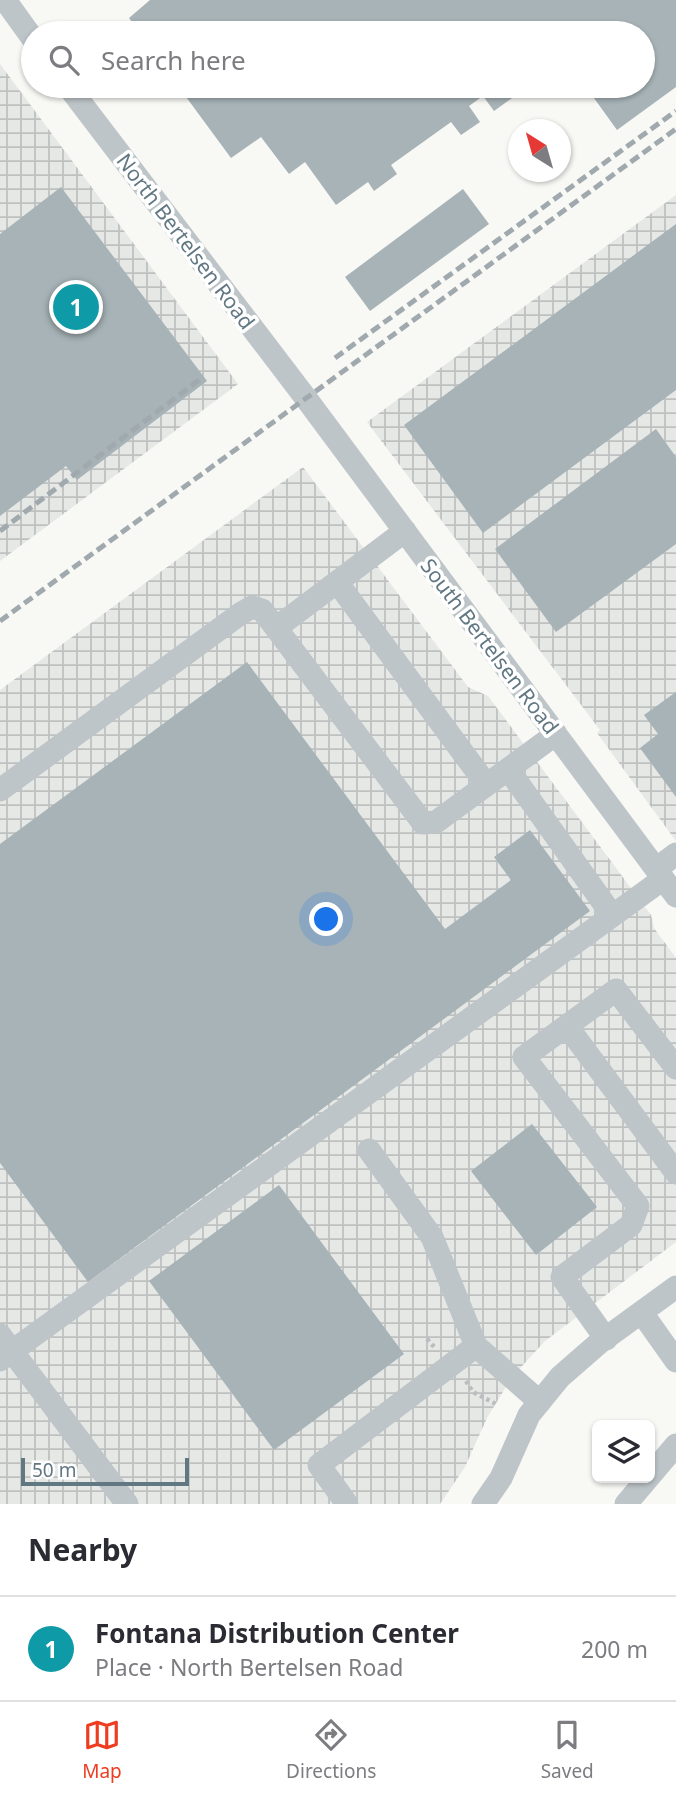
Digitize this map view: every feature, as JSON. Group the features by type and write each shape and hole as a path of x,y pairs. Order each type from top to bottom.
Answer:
{"street":[{"path":"5,0 21,22"},
{"name":"North Bertelsen Road","path":"77,98 305,397"},
{"name":"South Bertelsen Road","path":"305,397 665,881"},
{"path":"276,628 405,531"},
{"path":"337,582 486,784"},
{"path":"0,790 252,607 262,610 423,823 436,822 556,734"},
{"path":"508,769 612,915"},
{"path":"127,1504 4,1349 612,915 665,881 676,854"},
{"path":"606,1339 562,1277 631,1225 638,1206 524,1057 616,990 676,1068"},
{"path":"567,1026 676,1172"},
{"path":"369,1150 432,1237 476,1346 540,1402"},
{"path":"483,1504 500,1478 529,1415 560,1377 676,1287"},
{"path":"642,1313 676,1361"},
{"path":"347,1504 319,1465 476,1346"},
{"path":"626,1504 676,1445"}],"shaded area":[{"path":"0,64 21,92 21,98 25,98 238,384 0,561"},
{"path":"676,195 676,841 597,733 600,730 367,422"},
{"path":"303,467 468,687 488,696 651,915 654,928 676,958 676,1242 545,1341 512,1377 487,1418 465,1467 440,1504 0,1504 0,690"}],"building":[{"path":"150,0 676,0 676,87 617,130 594,98 655,98 655,21 131,21 129,18"},
{"path":"187,98 480,98 469,106 480,122 461,135 451,122 391,165 397,174 374,191 368,182 336,205 305,162 289,174 261,137 231,158"},
{"path":"484,98 512,98 494,111"},
{"path":"61,187 207,381 77,480 66,466 0,516 0,234"},
{"path":"463,189 489,224 370,311 345,277"},
{"path":"676,224 676,390 483,533 404,425"},
{"path":"656,429 676,457 676,544 556,632 495,549"},
{"path":"247,662 445,929 511,880 494,857 530,830 590,911 88,1282 0,1163 0,844"},
{"path":"676,692 676,797 640,748 658,734 644,715"},
{"path":"532,1124 597,1207 536,1255 471,1171"},
{"path":"279,1185 404,1354 274,1450 149,1281"}],"railway":[{"path":"335,358 676,111"},
{"path":"0,621 676,129"},
{"path":"0,531 199,380"}],"place":[{"name":"Fontana Distribution Center","path":"76,307"}]}
